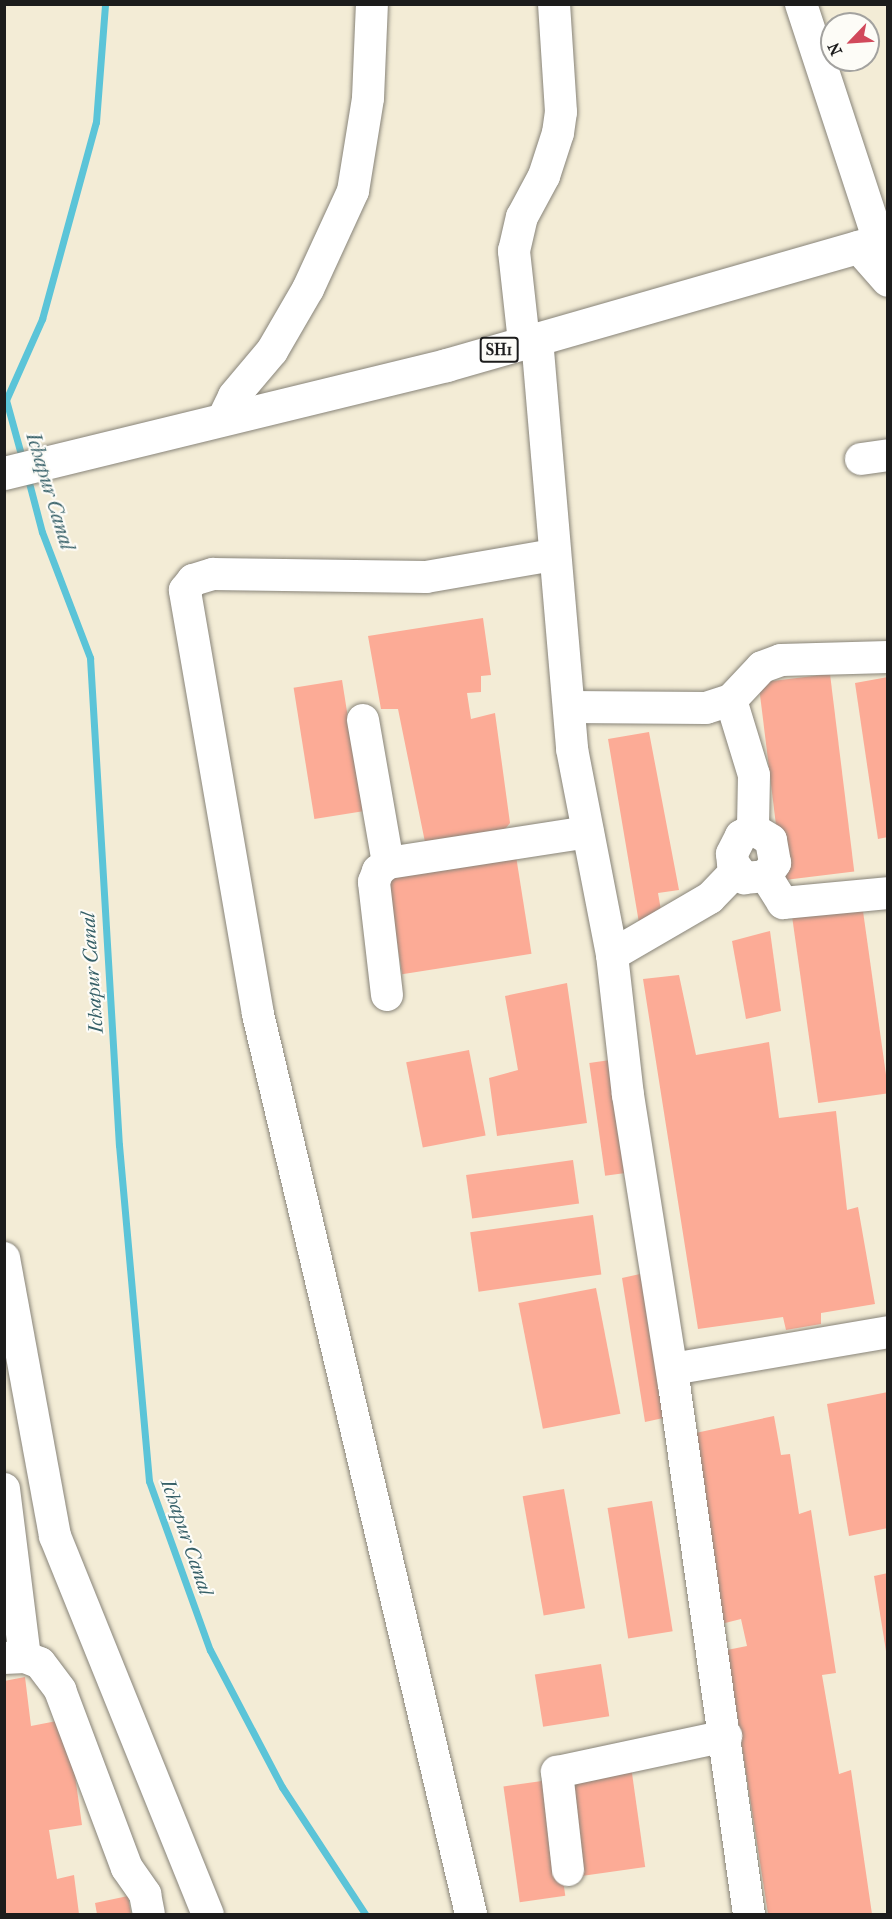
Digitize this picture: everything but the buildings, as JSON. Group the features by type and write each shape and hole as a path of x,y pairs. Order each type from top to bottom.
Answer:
{"main road":[{"name":"SH1","path":"4,473 106,446 446,365 875,242"}],"street":[{"path":"223,419 234,396 272,351 308,289 353,191 368,98 372,4"},
{"path":"554,4 561,112 558,133 544,176 522,217 514,251 531,340 570,707 572,749 612,955 628,1095 672,1369 726,1736 749,1914"},
{"path":"801,4 876,190 875,242 888,281"},
{"path":"471,1914 258,1014 185,590 193,580 213,574 426,577 553,555"},
{"path":"570,707 706,708 731,700 762,667 781,660 888,657"},
{"path":"612,955 751,873 775,863 775,850 771,840 753,829 754,775 731,700"},
{"path":"363,720 388,863"},
{"path":"387,995 374,882 378,871 388,863 588,832"},
{"path":"751,873 783,903 888,893"},
{"path":"4,1258 55,1536 208,1914"},
{"path":"672,1369 888,1332"},
{"path":"4,1488 15,1658 47,1671 67,1704 127,1868 145,1894 149,1914"},
{"path":"568,1870 557,1772 726,1736"}],"waterway":[{"name":"Ichapur Canal","path":"22,458 6,400 42,319 96,122 105,4"},
{"name":"Ichapur Canal","path":"27,475 42,532 90,658 119,1145 149,1481 210,1650 282,1787 365,1914"}]}
